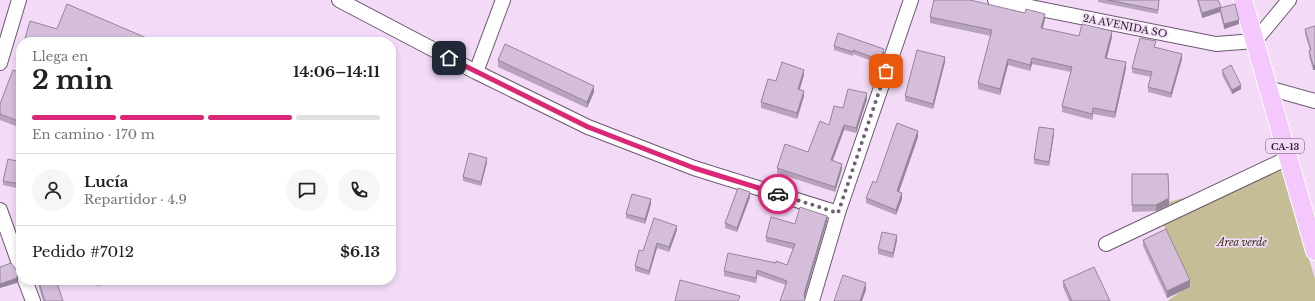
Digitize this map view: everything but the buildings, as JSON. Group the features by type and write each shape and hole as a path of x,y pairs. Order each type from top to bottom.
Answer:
{"main road":[{"name":"CA-13","path":"1243,0 1315,251"}],"street":[{"path":"0,63 19,0"},
{"path":"339,0 476,72 588,127 694,168 838,213"},
{"path":"476,72 504,0"},
{"path":"812,301 838,213 911,0"},
{"name":"2A AVENIDA SO","path":"995,0 1216,44 1255,42"},
{"path":"1255,42 1289,0"},
{"path":"1268,88 1315,101"},
{"path":"1106,244 1288,158"},
{"path":"0,210 16,255"},
{"path":"27,285 33,301"}],"green space":[{"name":"Area verde","path":"1282,170 1315,279 1315,301 1167,301 1191,285 1155,206"}],"way so far":[{"path":"778,194 838,213 886,71"}],"route":[{"path":"449,58 588,127 694,168 778,194"}]}
